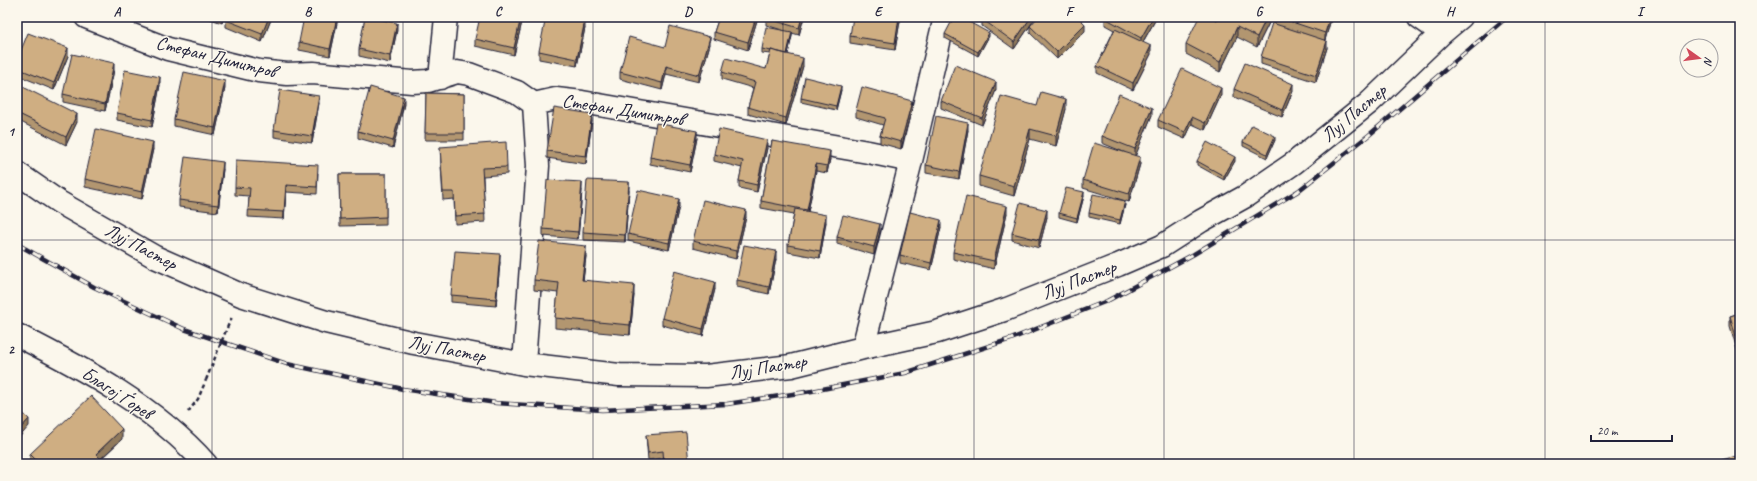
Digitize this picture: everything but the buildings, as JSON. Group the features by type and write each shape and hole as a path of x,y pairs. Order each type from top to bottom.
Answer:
{"street":[{"name":"Стефан Димитров","path":"86,17 168,49 259,70 286,74 313,73 412,82 428,81 457,72 469,74 517,92 534,104 556,99 582,102 868,152 910,161"},
{"path":"440,78 446,17"},
{"path":"863,348 945,17"},
{"path":"1419,17 1442,33"},
{"name":"Луј Пастер","path":"17,173 59,202 156,257 241,295 326,322 414,343 524,364 619,376 706,376 791,366 863,348 937,332 1007,308 1118,265 1162,246 1201,221 1246,196 1294,163 1369,103 1442,33 1462,17"},
{"path":"524,364 538,166 534,104"},
{"name":"Благој Ѓорев","path":"17,335 118,390 173,431 206,464"}],"path":[{"path":"198,399 227,328"}],"railway":[{"path":"17,244 94,287 184,329 287,364 403,389 496,403 602,410 727,404 812,391 905,373 1011,339 1107,301 1194,254 1298,191 1369,135 1507,17"}]}
